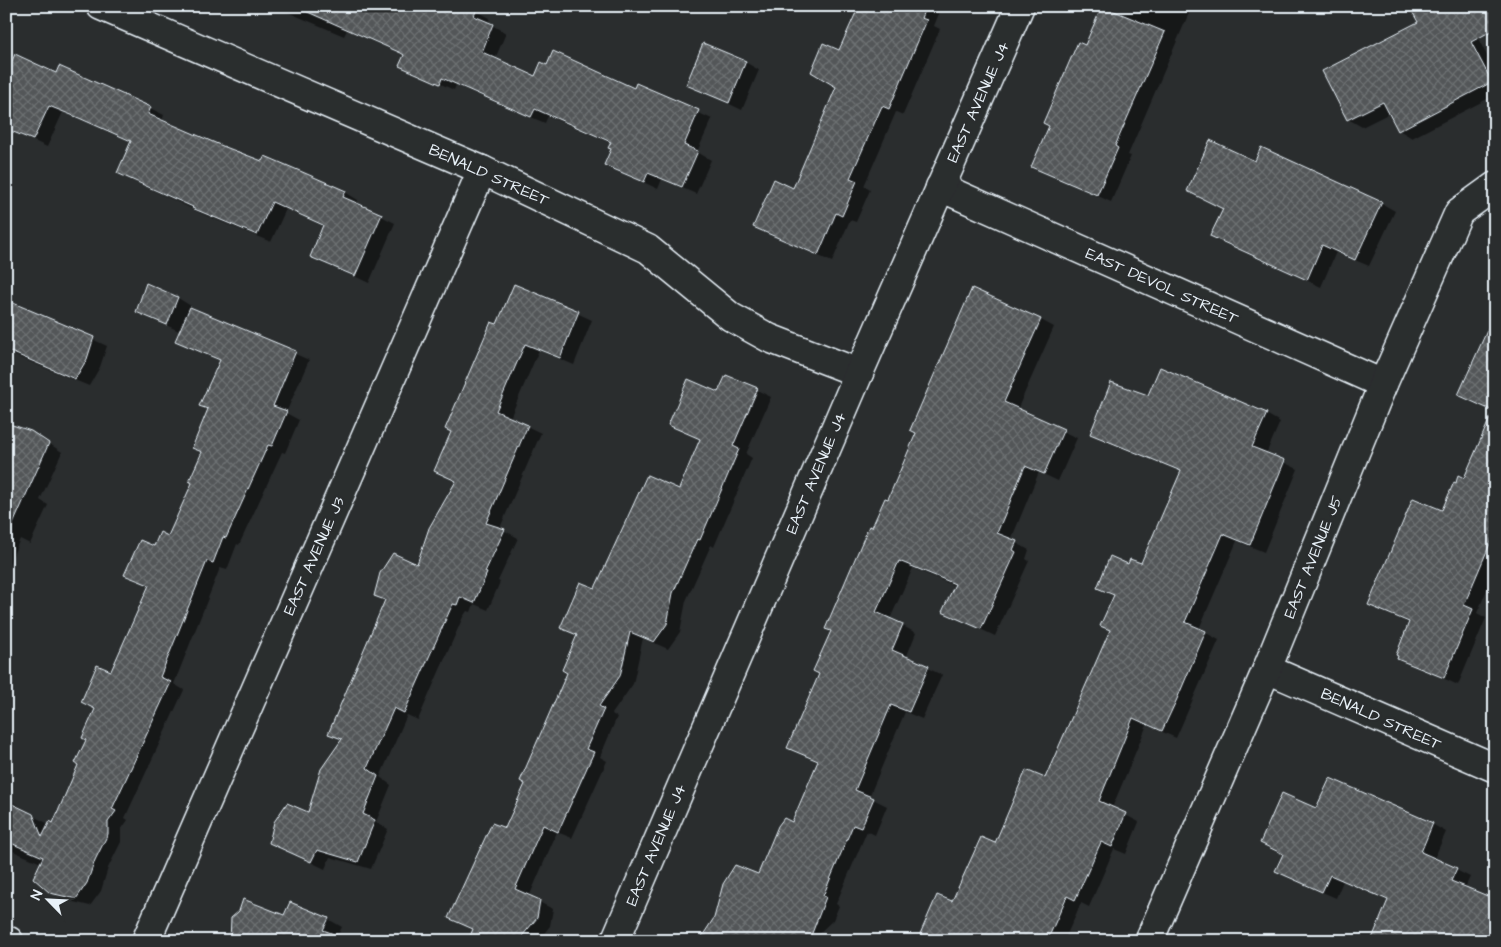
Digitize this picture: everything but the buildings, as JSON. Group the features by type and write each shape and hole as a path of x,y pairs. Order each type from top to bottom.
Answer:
{"street":[{"name":"BENALD STREET","path":"101,6 482,170 648,249 731,317 769,338 858,373"},
{"name":"EAST AVENUE J4","path":"615,941 858,373 1020,6"},
{"name":"EAST AVENUE J3","path":"146,941 482,170"},
{"name":"EAST AVENUE J5","path":"1148,941 1267,669 1383,384 1460,212 1495,186"},
{"name":"EAST DEVOL STREET","path":"940,187 1383,384"},
{"name":"BENALD STREET","path":"1267,669 1495,768"}]}
